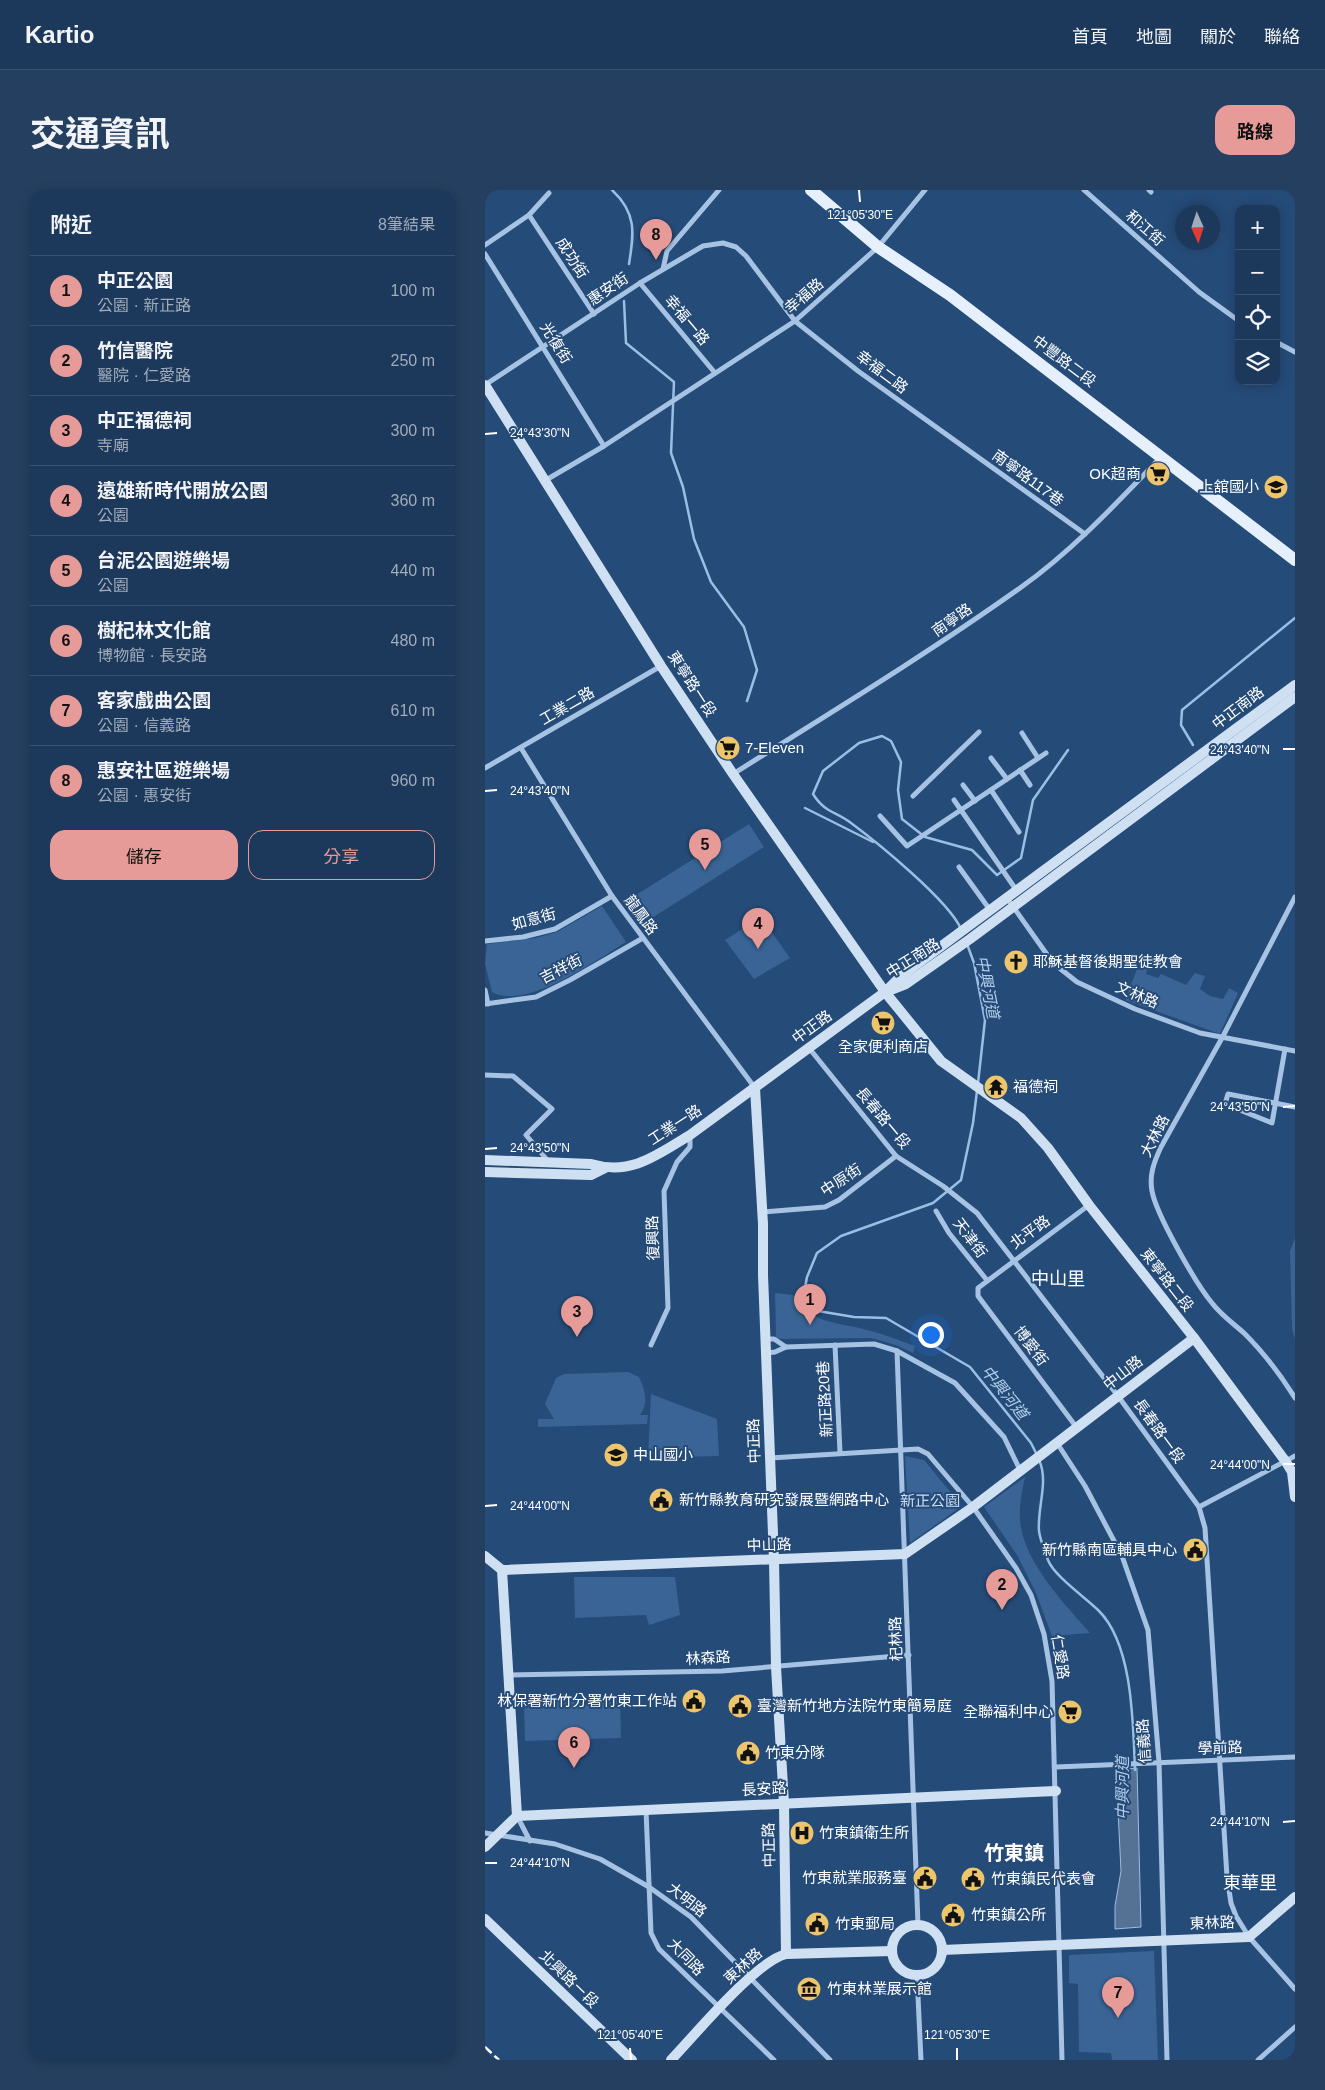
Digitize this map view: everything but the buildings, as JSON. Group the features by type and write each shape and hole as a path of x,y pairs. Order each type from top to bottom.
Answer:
{"main road":[{"name":"中豐路二段","path":"811,190 878,247 950,295 1295,560"}],"street":[{"path":"663,269 667,251 719,190"},
{"name":"幸福路","path":"604,446 795,321 878,247 925,190"},
{"name":"和江街","path":"1084,190 1199,292 1235,317"},
{"path":"485,245 529,215 549,193"},
{"name":"成功街","path":"529,215 594,314"},
{"name":"惠安街","path":"485,385 640,283 703,246 713,243 723,243 736,247 746,256 795,321"},
{"name":"光復街","path":"485,254 604,446"},
{"name":"幸福一路","path":"640,283 715,374"},
{"name":"幸福二路","path":"795,321 858,371 956,442"},
{"path":"1280,344 1295,352"},
{"name":"東寧路一段","path":"485,385 547,480 661,666 733,774 885,992"},
{"name":"南寧路117巷","path":"956,442 1085,534"},
{"path":"547,480 604,446"},
{"name":"南寧路","path":"733,774 932,649 1021,588 1085,534 1161,456"},
{"name":"工業二路","path":"485,768 661,666"},
{"name":"中正南路","path":"885,992 901,976 990,911 1010,902 1017,891 1295,685"},
{"name":"中正南路","path":"885,992 906,984 966,942 1010,902 1295,697"},
{"path":"913,796 979,732"},
{"path":"1021,733 1038,758"},
{"name":"龍鳳路","path":"521,748 612,896 755,1088"},
{"path":"880,816 907,846 1046,753"},
{"path":"991,758 1007,779"},
{"path":"1020,770 1030,785"},
{"path":"963,785 975,801"},
{"path":"991,790 1019,832"},
{"path":"954,800 1017,891"},
{"path":"959,867 990,911"},
{"name":"如意街","path":"485,941 523,937 555,929 612,896"},
{"name":"大林路","path":"1295,897 1222,1038 1152,1165 1152,1193 1175,1242 1211,1302 1273,1363 1295,1398"},
{"name":"文林路","path":"1010,902 1053,963 1077,982 1150,1016 1222,1038 1295,1051"},
{"name":"吉祥街","path":"487,1004 536,997 570,980 643,938"},
{"path":"485,990 487,1004"},
{"name":"中正路","path":"786,1954 784,1804 776,1666 774,1560 765,1339 763,1212 755,1088 885,992"},
{"name":"東寧路二段","path":"885,992 941,1061 1021,1118 1048,1148 1089,1205 1194,1338 1286,1462 1292,1472 1295,1497"},
{"name":"長春路一段","path":"809,1048 896,1156 943,1186 977,1213 1118,1396 1199,1507 1205,1528 1231,1903 1249,1937 1295,1989"},
{"path":"1285,1049 1276,1103 1272,1123 1225,1104 1228,1094 1276,1103 1295,1107"},
{"path":"485,1075 513,1076 551,1109 526,1135 549,1162"},
{"name":"工業一路","path":"485,1172 591,1175 605,1168 643,1164 691,1135 755,1088"},
{"name":"復興路","path":"651,1345 668,1308 664,1191 677,1162 690,1147 691,1135"},
{"name":"中原街","path":"763,1212 825,1207 839,1200 896,1156"},
{"name":"工業一路","path":"485,1160 591,1164 605,1168"},
{"name":"北平路","path":"986,1279 1089,1205"},
{"name":"天津街","path":"936,1211 949,1232 986,1279"},
{"name":"博愛街","path":"986,1279 978,1288 977,1296 1077,1428"},
{"name":"中山路","path":"1021,1471 1194,1338"},
{"path":"765,1339 774,1339 786,1347"},
{"path":"766,1352 775,1352 786,1347 874,1344 897,1351 955,1383 1004,1438 1021,1471 905,1554"},
{"name":"新正路20巷","path":"835,1345 840,1452"},
{"name":"杞林路","path":"897,1351 917,1925"},
{"name":"信義路","path":"1057,1443 1085,1486 1122,1556 1148,1630 1159,1762 1167,2060"},
{"name":"仁愛路","path":"769,1458 918,1448 928,1454 973,1507 1016,1568 1031,1595 1044,1634 1052,1681 1061,1945 1062,2060"},
{"path":"1199,1507 1295,1456"},
{"name":"中山路","path":"502,1570 905,1554"},
{"path":"485,1556 502,1570 517,1816 530,1841"},
{"name":"林森路","path":"509,1675 674,1673 909,1655"},
{"name":"學前路","path":"1056,1767 1115,1763 1295,1757"},
{"name":"長安路","path":"517,1816 1056,1791"},
{"name":"大同路","path":"646,1810 651,1933 659,1949 774,2060"},
{"path":"485,1847 517,1816"},
{"name":"大明路","path":"485,1833 555,1844 600,1859 649,1887 691,1917 830,2060"},
{"name":"東林路","path":"1061,1945 1249,1937 1295,1897"},
{"name":"北興路ㄧ段","path":"485,1919 631,2060"},
{"path":"917,1925 932,1930 937,1936 942,1950 937,1964 925,1974 917,1975 903,1970 893,1958 892,1951 893,1943 902,1930 917,1925"},
{"path":"942,1950 1061,1945"},
{"name":"東林路","path":"671,2060 720,2008 775,1957 786,1954 892,1951"},
{"path":"917,1975 921,2060"},
{"path":"1258,2060 1295,2027"}],"green space":[{"path":"749,824 764,847 644,923 628,900"},
{"path":"602,906 626,942 561,981 541,989 523,995 506,996 492,992 485,964 487,944 536,938 557,932"},
{"path":"761,917 790,958 754,979 725,940"},
{"path":"1139,964 1148,965 1146,974 1158,978 1161,974 1186,985 1195,973 1205,976 1200,989 1210,996 1223,999 1229,988 1238,993 1220,1034 1125,1000"},
{"path":"1295,1238 1295,1339 1292,1329 1290,1251"},
{"path":"775,1293 793,1295 808,1311 824,1320 876,1332 915,1346 913,1353 896,1345 871,1338 776,1339"},
{"path":"628,1372 639,1377 643,1387 645,1401 640,1415 648,1415 647,1424 538,1427 538,1419 554,1419 545,1404 556,1378 564,1374"},
{"path":"651,1394 717,1419 719,1456 648,1458"},
{"name":"新正公園","path":"905,1456 924,1460 962,1506 910,1543"},
{"path":"1025,1477 1020,1503 1020,1519 1028,1550 1057,1595 1090,1633 1052,1636 1036,1593 1017,1555 984,1507"},
{"path":"574,1577 675,1577 680,1615 649,1625 646,1615 575,1618"},
{"path":"620,1699 621,1738 525,1741 524,1702"},
{"path":"1154,1951 1158,2060 1112,2060 1111,2053 1079,2052 1078,1984 1069,1983 1069,1955"}],"water":[{"path":"1137,1768 1141,1927 1115,1929 1115,1906 1121,1871 1116,1770"}],"waterway":[{"path":"612,190 630,215 632,243 629,264"},
{"path":"626,285 627,279"},
{"path":"624,301 626,343 674,382 671,453 683,487 694,539 711,582 744,627 757,670 747,701"},
{"path":"1193,745 1181,725 1182,710 1295,618"},
{"path":"961,929 943,903 912,873 863,832 817,800 813,794 823,771 859,743 882,736 891,741 901,762 898,790 902,819 925,837 972,850 997,875 1021,858 1033,800 1068,750"},
{"path":"805,808 873,842"},
{"name":"中興河道","path":"967,944 974,963 985,1020 978,1083"},
{"name":"中興河道","path":"977,1091 973,1123 961,1180 933,1203 841,1236 817,1253 807,1277 804,1293 818,1311 854,1317 886,1318 970,1367 1031,1443 1037,1455"},
{"name":"中興河道","path":"1039,1460 1043,1477 1039,1522 1041,1542 1051,1566 1063,1580 1099,1611 1110,1626 1119,1644 1125,1664 1132,1708 1135,1770"}],"railway":[{"path":"485,2047 499,2060"}],"place":[{"name":"惠安社區遊樂場","path":"656,260"},
{"name":"OK超商","path":"1158,474"},
{"name":"上舘國小","path":"1276,487"},
{"name":"7-Eleven","path":"728,748"},
{"name":"台泥公園遊樂場","path":"705,870"},
{"name":"遠雄新時代開放公園","path":"758,949"},
{"name":"耶穌基督後期聖徒教會","path":"1016,962"},
{"name":"全家便利商店","path":"883,1023"},
{"name":"福德祠","path":"996,1087"},
{"name":"中正公園","path":"810,1325"},
{"name":"中正福德祠","path":"577,1337"},
{"name":"中山國小","path":"616,1455"},
{"name":"新竹縣教育研究發展暨網路中心","path":"661,1500"},
{"name":"新竹縣南區輔具中心","path":"1195,1550"},
{"name":"竹信醫院","path":"1002,1610"},
{"name":"林保署新竹分署竹東工作站","path":"694,1701"},
{"name":"臺灣新竹地方法院竹東簡易庭","path":"740,1706"},
{"name":"全聯福利中心","path":"1070,1712"},
{"name":"竹東分隊","path":"748,1753"},
{"name":"樹杞林文化館","path":"574,1768"},
{"name":"竹東鎮衛生所","path":"802,1833"},
{"name":"竹東就業服務臺","path":"925,1878"},
{"name":"竹東鎮民代表會","path":"973,1879"},
{"name":"竹東鎮公所","path":"953,1915"},
{"name":"竹東郵局","path":"817,1924"},
{"name":"竹東林業展示館","path":"809,1989"},
{"name":"客家戲曲公園","path":"1118,2018"}],"district":[{"name":"中山里","path":"1058,1279"},
{"name":"竹東鎮","path":"1014,1853"},
{"name":"東華里","path":"1250,1883"}]}
